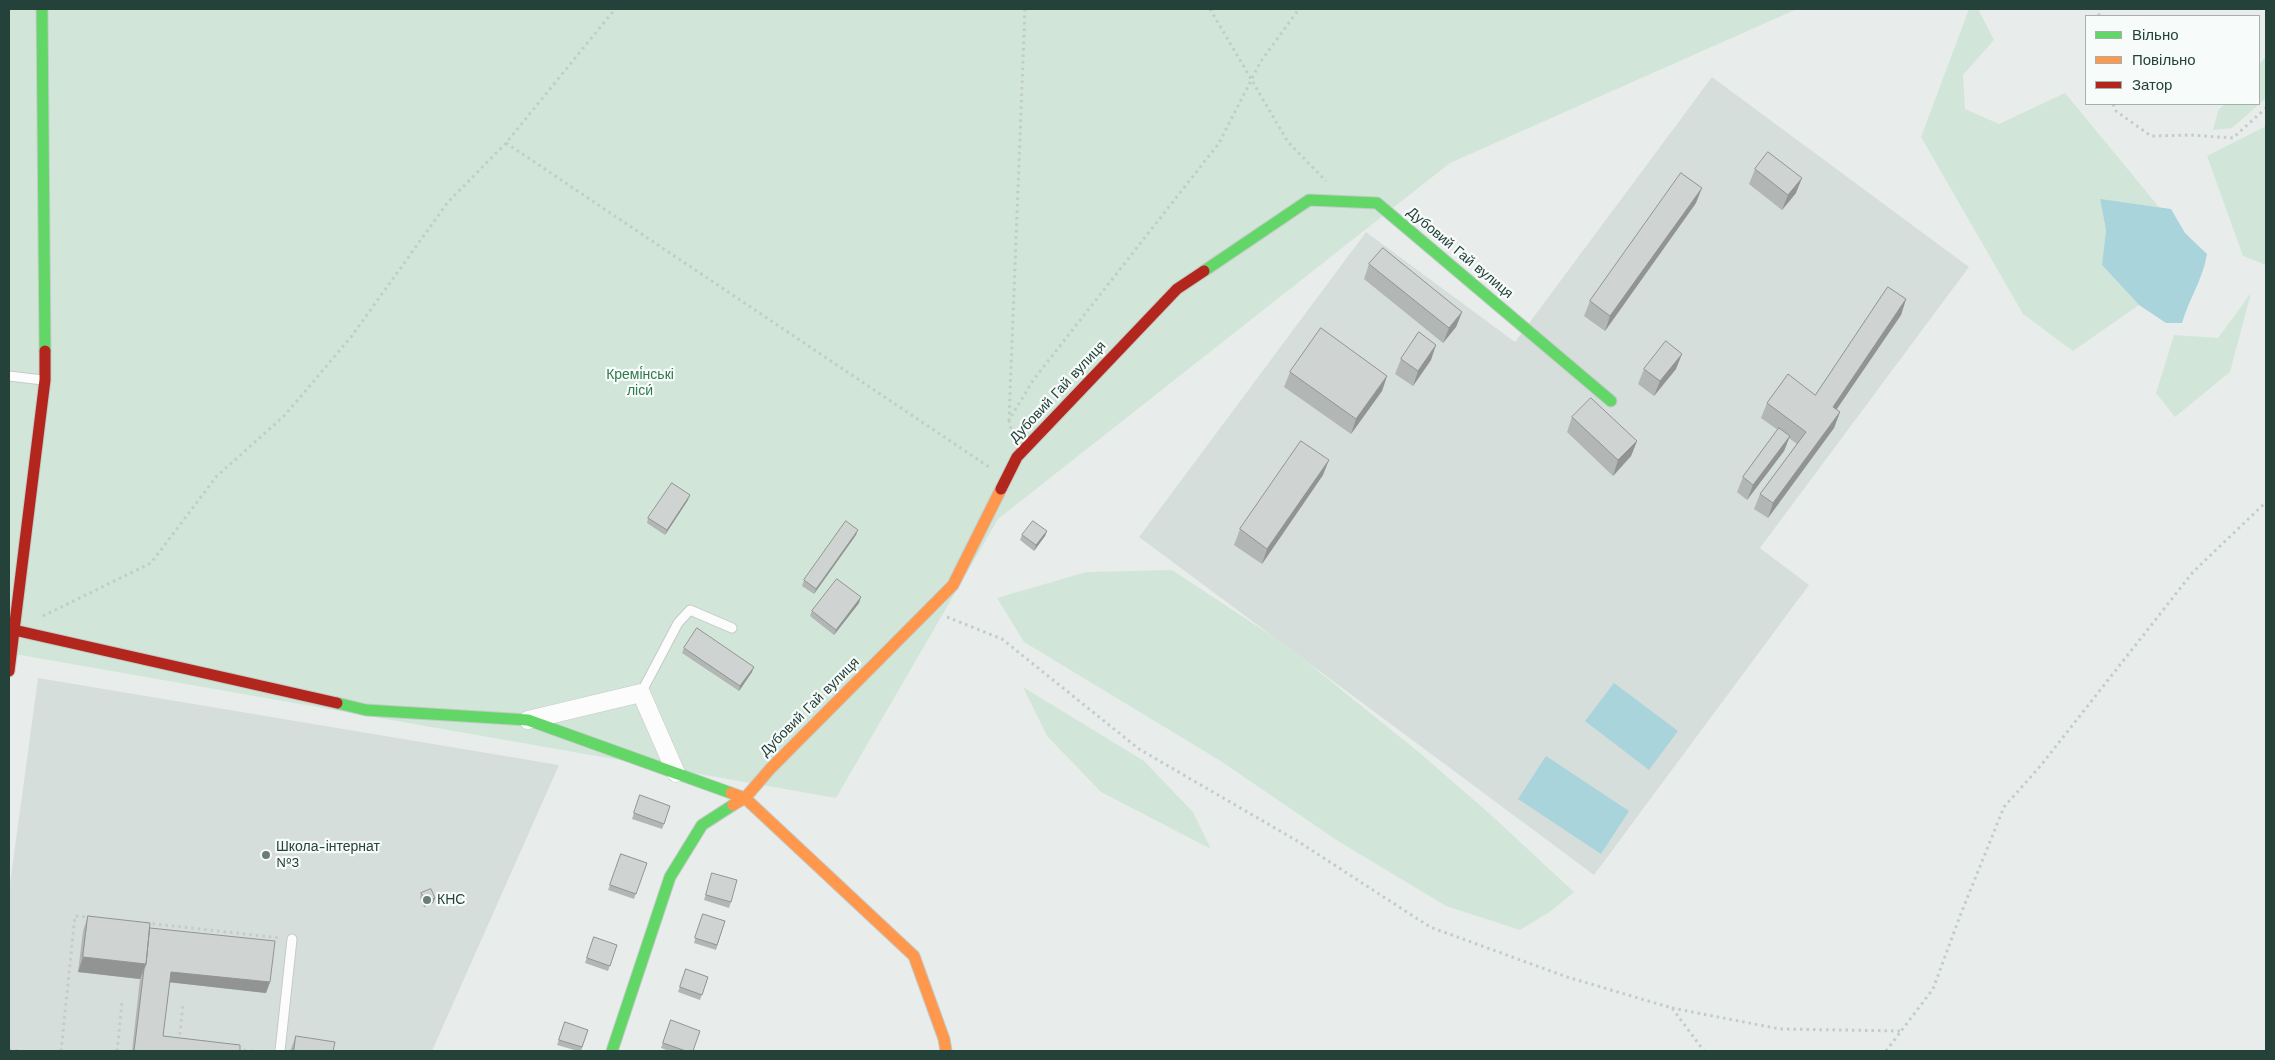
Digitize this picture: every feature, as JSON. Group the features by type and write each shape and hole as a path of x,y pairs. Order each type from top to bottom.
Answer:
{"street":[{"path":"9,671 45,380 42,9"},
{"name":"Дубовий Гай вулиця","path":"612,1051 670,877 702,825 745,798 770,769 953,585 1017,457 1177,289 1309,200 1378,203 1611,401"},
{"path":"14,630 366,710 528,720 745,798 914,956 944,1039 946,1051"},
{"path":"528,720 641,693 676,773"}],"lane":[{"path":"9,376 45,380"},
{"path":"641,693 678,623 690,610 732,628"},
{"path":"280,1051 292,939"}],"path":[{"path":"40,618 151,563 216,477 285,415 351,337 448,202 506,143 615,9"},
{"path":"1025,9 1009,420 1034,380 1219,143 1261,61 1299,9"},
{"path":"1210,9 1288,142 1328,183"},
{"path":"2113,105 2116,111 2151,136 2190,135 2232,138 2266,108"},
{"path":"506,143 1006,478"},
{"path":"1886,1051 1933,990 1960,916 2004,807 2042,764 2194,572 2266,502"},
{"path":"928,610 1002,639 1139,749 1299,842 1430,926 1567,977 1672,1008 1780,1029 1901,1031"},
{"path":"61,1051 76,916 95,918"},
{"path":"144,923 292,939"},
{"path":"117,1051 122,1002"},
{"path":"183,1005 179,1041 188,1043"},
{"path":"1672,1008 1704,1051"},
{"path":"234,1049 252,1051"},
{"path":"9,1050 22,1051"}],"shaded area":[{"path":"1712,77 1969,267 1760,548 1809,585 1594,875 1139,537 1366,232 1515,342"},
{"name":"Школа-інтернат №3","path":"38,678 559,765 432,1051 9,1051 9,891"}],"green space":[{"name":"Кремі́нські ліси́","path":"9,9 1797,9 1450,163 998,519 836,798 9,653"},
{"path":"1969,9 1978,9 1994,40 1963,75 1965,109 1999,124 2065,93 2159,207 2100,200 2106,230 2102,265 2139,305 2073,351 2023,314 1921,137"},
{"path":"2266,56 2266,98 2260,103 2260,64"},
{"path":"2223,105 2258,105 2232,128 2213,130 2218,111"},
{"path":"2266,126 2266,265 2243,256 2207,156"},
{"path":"2251,293 2230,372 2175,417 2156,393 2174,335 2218,338"},
{"path":"1172,570 1286,645 1421,754 1490,814 1574,892 1551,911 1520,930 1446,906 1338,841 1219,760 1024,642 997,598 1086,572"},
{"path":"1023,687 1144,761 1193,812 1211,849 1101,792 1047,736"}],"water":[{"path":"2100,199 2171,209 2185,233 2207,254 2182,323 2166,323 2139,305 2102,265 2106,230"},
{"path":"1614,683 1678,731 1649,770 1585,721"},
{"path":"1546,756 1629,811 1601,854 1518,799"}],"building":[{"path":"1768,152 1802,178 1788,195 1755,169"},
{"path":"1681,173 1702,188 1610,316 1590,301"},
{"path":"1383,248 1462,312 1449,328 1369,264"},
{"path":"1888,287 1906,299 1833,407 1840,412 1773,503 1760,494 1806,432 1767,403 1788,374 1815,395"},
{"path":"1321,328 1387,376 1356,419 1290,372"},
{"path":"1419,332 1436,345 1418,371 1401,359"},
{"path":"1666,341 1682,354 1660,381 1644,369"},
{"path":"1591,398 1637,441 1618,460 1572,417"},
{"path":"1779,428 1790,436 1753,485 1743,477"},
{"path":"1301,441 1329,460 1267,549 1240,529"},
{"path":"672,483 690,495 667,530 648,518"},
{"path":"846,521 858,530 816,589 804,580"},
{"path":"1033,521 1047,531 1036,545 1022,535"},
{"path":"837,579 861,597 836,630 812,611"},
{"path":"697,628 754,667 740,686 684,648"},
{"path":"640,795 670,806 664,824 634,813"},
{"path":"621,854 647,863 636,894 610,885"},
{"path":"712,873 737,880 731,902 706,895"},
{"path":"431,889 435,898 426,901 421,893"},
{"path":"703,914 725,921 717,945 695,938"},
{"path":"88,916 150,923 146,964 83,957"},
{"path":"150,928 275,941 270,982 171,972 163,1036 240,1045 240,1051 134,1051"},
{"path":"594,937 617,945 610,966 587,958"},
{"path":"686,969 708,977 702,995 680,987"},
{"path":"671,1020 700,1031 693,1051 686,1051 663,1043"},
{"path":"565,1022 588,1030 582,1047 559,1040"},
{"path":"296,1036 335,1042 333,1051 294,1051"}],"traffic: fast":[{"path":"42,9 45,351"},
{"path":"1204,271 1309,200 1377,203 1611,401"},
{"path":"337,703 366,710 528,720 731,793"},
{"path":"612,1051 670,877 702,825 733,805"}],"traffic: slow":[{"path":"733,805 745,798 770,769 953,585 1001,489"},
{"path":"731,793 745,798 914,956 944,1039 946,1051"}],"traffic: jam":[{"path":"1001,489 1017,457 1177,289 1204,271"},
{"path":"9,671 45,380 45,351"},
{"path":"14,630 337,703"}],"place":[{"name":"Школа-інтернат №3","path":"266,855"},
{"name":"КНС","path":"427,900"}]}
